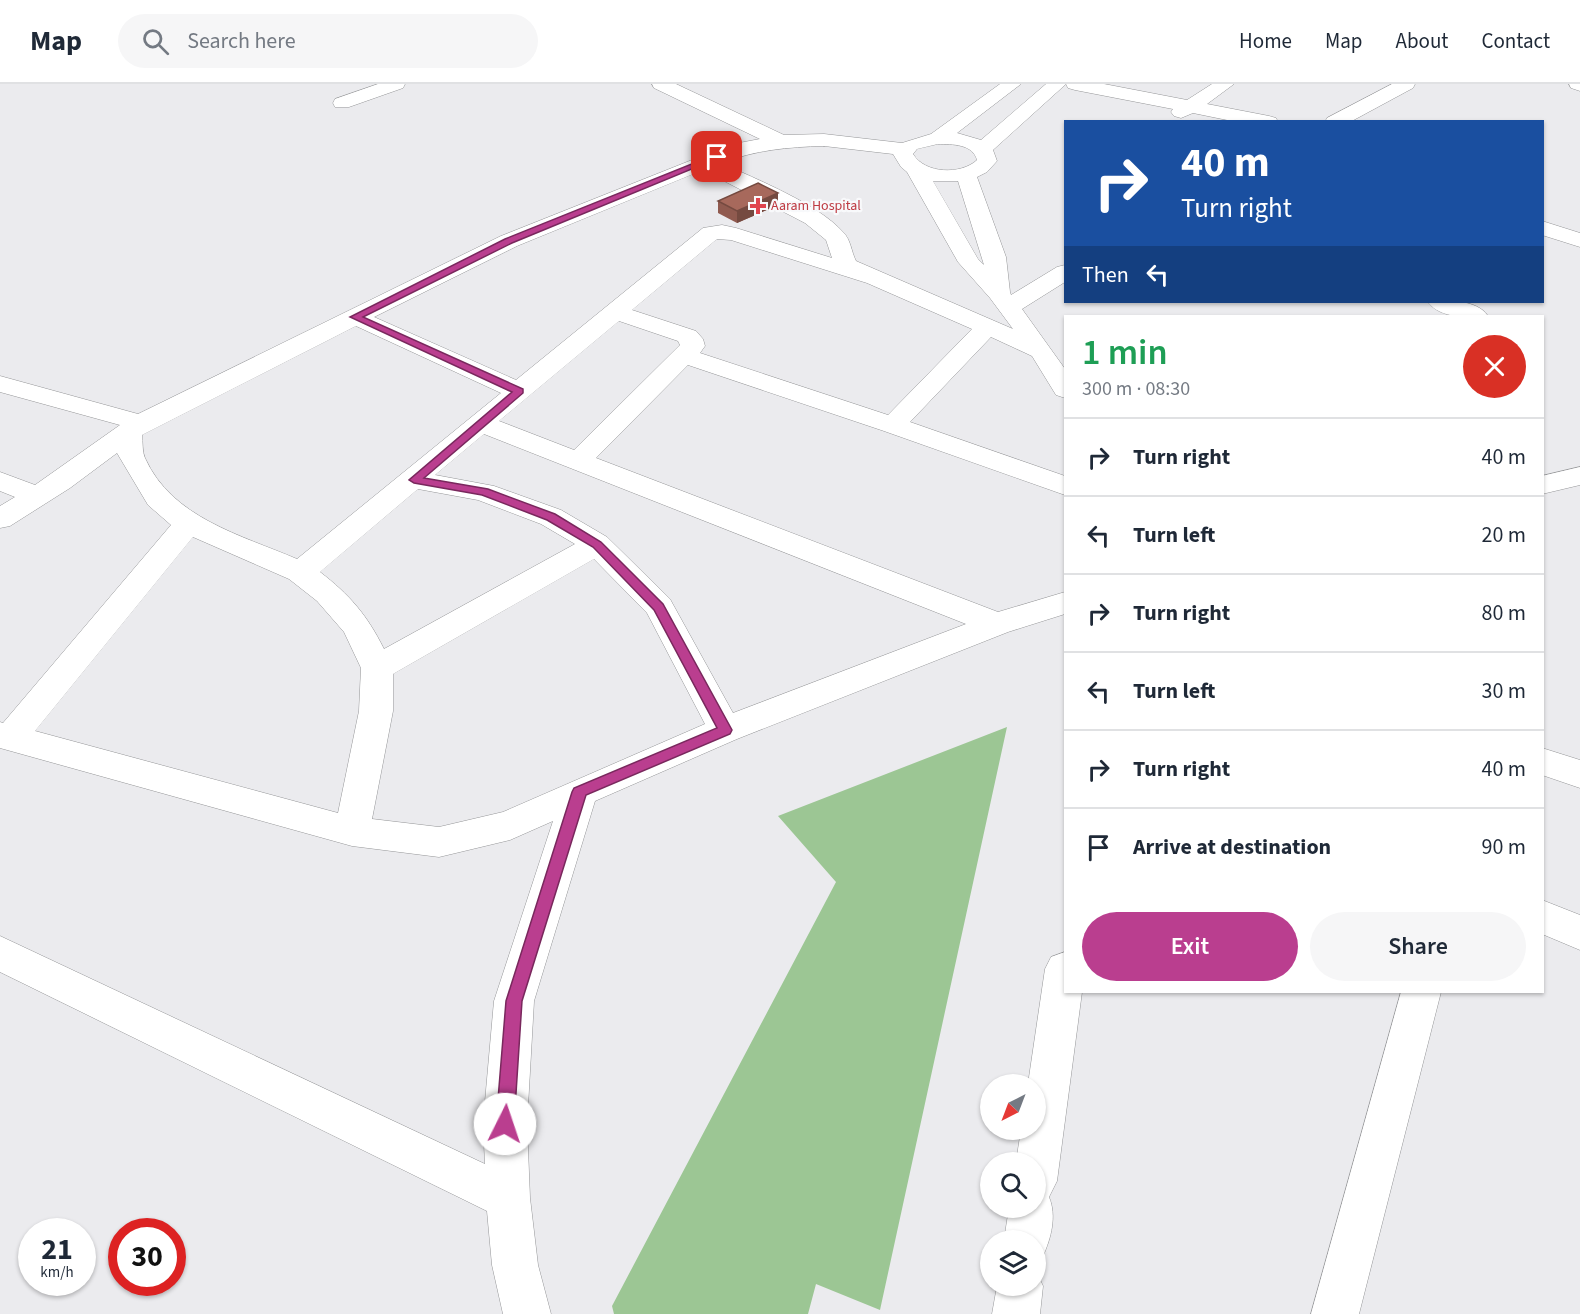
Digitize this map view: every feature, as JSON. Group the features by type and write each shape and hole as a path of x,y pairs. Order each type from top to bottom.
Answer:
{"street":[{"path":"342,103 394,84"},
{"path":"661,84 781,141"},
{"path":"938,138 1012,84"},
{"path":"982,149 1057,84"},
{"path":"1075,84 1259,120"},
{"path":"1172,120 1189,106 1225,84"},
{"path":"1338,120 1406,84"},
{"path":"0,519 60,482 134,428 509,241 704,162 746,147 781,141 824,140 911,159 939,176 966,174 984,166 987,155 982,149 963,140 938,138 918,141 911,159"},
{"path":"911,159 969,262 1003,300 1042,351 1064,388"},
{"path":"704,162 819,222 836,237 841,256 848,266 867,276"},
{"path":"966,174 994,257 1003,300"},
{"path":"1544,229 1580,240"},
{"path":"300,572 711,232 736,235 867,276 1042,351"},
{"path":"1003,300 1064,272"},
{"path":"1443,303 1473,315"},
{"path":"579,461 693,346 691,339 614,312"},
{"path":"355,317 519,391"},
{"path":"893,425 988,326"},
{"path":"684,356 893,425 1064,486"},
{"path":"0,384 134,428"},
{"path":"480,423 997,624"},
{"path":"134,428 130,457 158,499 188,524 300,572 328,594 357,627 377,668 376,711 352,831"},
{"path":"1544,485 1580,476"},
{"path":"414,480 484,492 551,517 597,544 659,607 725,730"},
{"path":"0,481 37,496"},
{"path":"188,524 5,737 352,831 439,842 510,825 579,792 725,730 997,624 1064,603"},
{"path":"377,668 597,544"},
{"path":"1544,762 1580,774"},
{"path":"527,1314 515,1265 508,1198 505,1124 514,1001 579,792"},
{"path":"1544,917 1580,933"},
{"path":"0,953 508,1198"},
{"path":"1039,1152 1064,976"},
{"path":"1335,1314 1421,993"},
{"path":"1016,1314 1019,1296"}],"green space":[{"path":"1007,727 880,1310 816,1284 808,1314 614,1314 612,1306 836,882 778,816"}],"building":[{"path":"758,183 778,193 737,211 718,201"}],"place":[{"name":"Aaram Hospital","path":"758,206"}],"route":[{"path":"505,1124 514,1001 579,792 725,730 659,607 597,544 551,517 484,492 414,480 519,391 355,317 509,241 717,157"}]}
